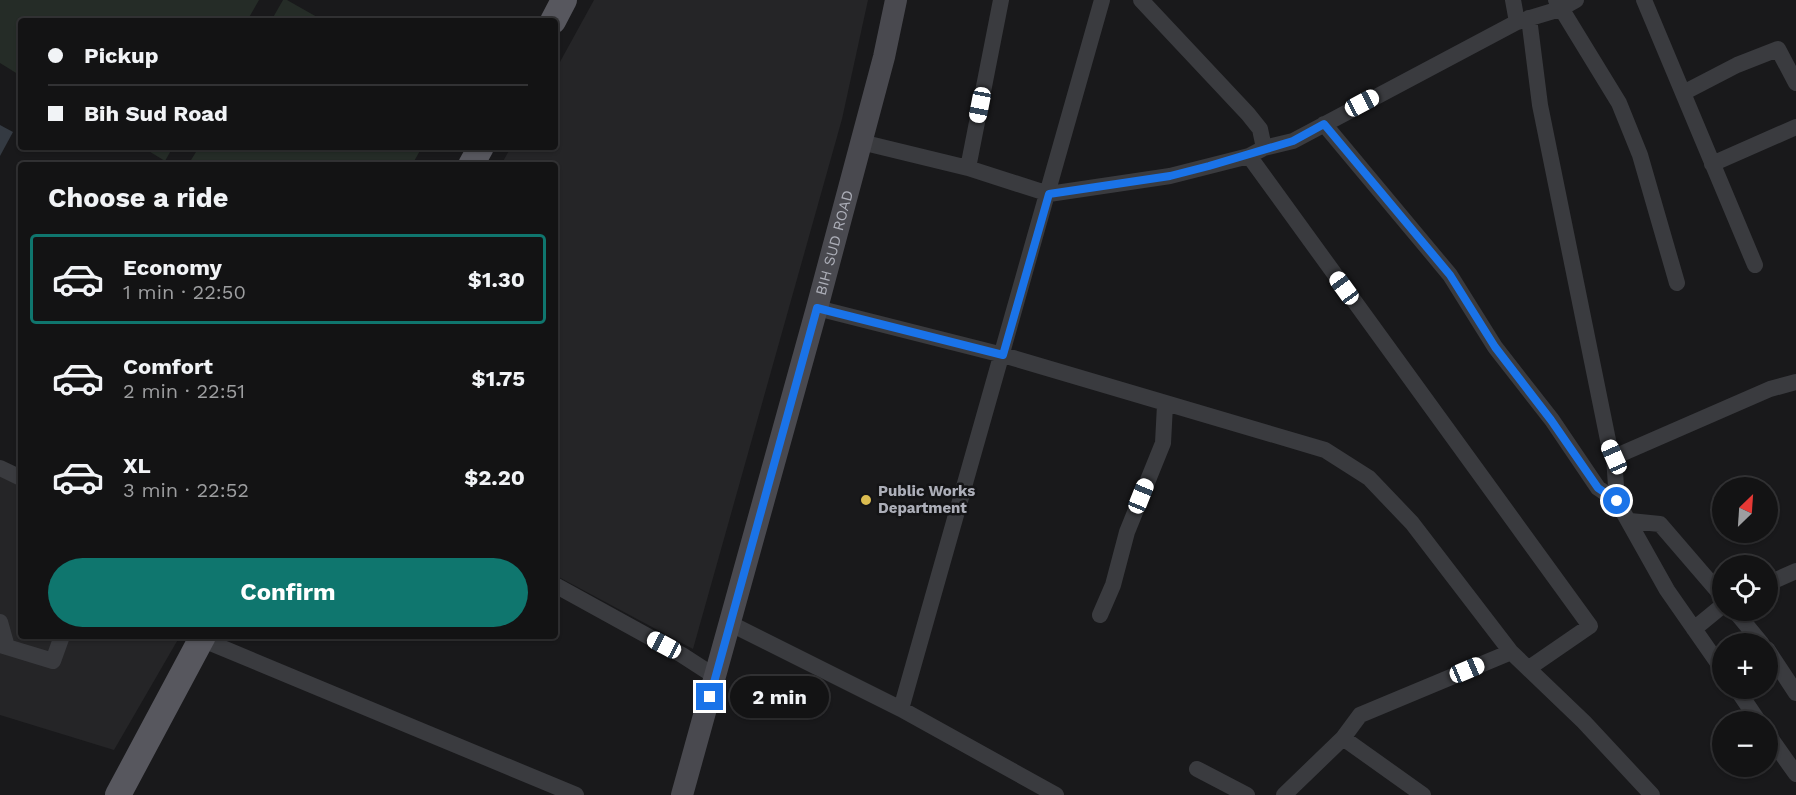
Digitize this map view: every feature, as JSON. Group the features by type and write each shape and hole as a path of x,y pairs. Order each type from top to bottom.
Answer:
{"main road":[{"path":"555,18 564,0"},
{"name":"BIH SUD ROAD","path":"682,795 817,308 884,57 896,0"},
{"path":"118,795 201,639"}],"street":[{"path":"968,168 1001,0"},
{"path":"901,709 1049,194 1102,0"},
{"path":"1141,0 1248,114 1260,129 1264,148"},
{"path":"1513,0 1523,20 1609,445 1614,457 1617,501"},
{"path":"861,142 968,168 1049,194 1170,176 1249,156 1264,148 1293,141 1523,20 1558,4 1576,0"},
{"path":"1644,0 1755,265"},
{"path":"1558,4 1619,103 1640,155 1677,283"},
{"path":"1683,93 1737,65 1778,49 1796,83"},
{"path":"1324,124 1450,275 1495,347 1551,420 1598,488 1617,501 1630,521 1641,545 1712,655"},
{"path":"1713,164 1796,127"},
{"path":"1249,156 1590,626 1529,668"},
{"path":"817,308 1003,355 1165,405 1325,450 1369,478 1412,523 1511,652 1652,795"},
{"path":"1614,457 1770,389 1796,382"},
{"path":"1100,615 1113,585 1127,532 1163,443 1165,405"},
{"path":"0,468 18,477"},
{"path":"1630,521 1660,524 1712,584"},
{"path":"1778,579 1796,571"},
{"path":"558,587 682,655 716,677"},
{"path":"1694,629 1712,614"},
{"path":"1743,621 1753,633"},
{"path":"0,622 3,646 53,661 61,639"},
{"path":"731,624 901,709 1056,795"},
{"path":"204,639 576,795"},
{"path":"1284,795 1343,738 1360,715 1511,652"},
{"path":"1778,666 1796,693"},
{"path":"1343,738 1423,795"},
{"path":"1778,749 1796,774"},
{"path":"1197,769 1246,795"}],"shaded area":[{"path":"0,0 259,0 249,18 18,18 18,74 0,63"},
{"path":"283,0 287,0 319,18 273,18"},
{"path":"594,0 868,0 842,119 693,649 558,577 558,162 503,162 509,150 558,150 558,66"},
{"path":"0,125 13,132 0,156"},
{"path":"147,150 171,150 165,161"},
{"path":"197,150 420,150 414,162 190,162"},
{"path":"0,464 18,473 18,639 178,639 114,750 0,715"}],"place":[{"name":"Public Works Department","path":"866,500"}],"route":[{"path":"710,697 817,308 1003,355 1049,194 1170,176 1249,156 1264,148 1293,141 1324,124 1418,233 1450,275 1495,347 1551,420 1598,488 1617,501"}]}
